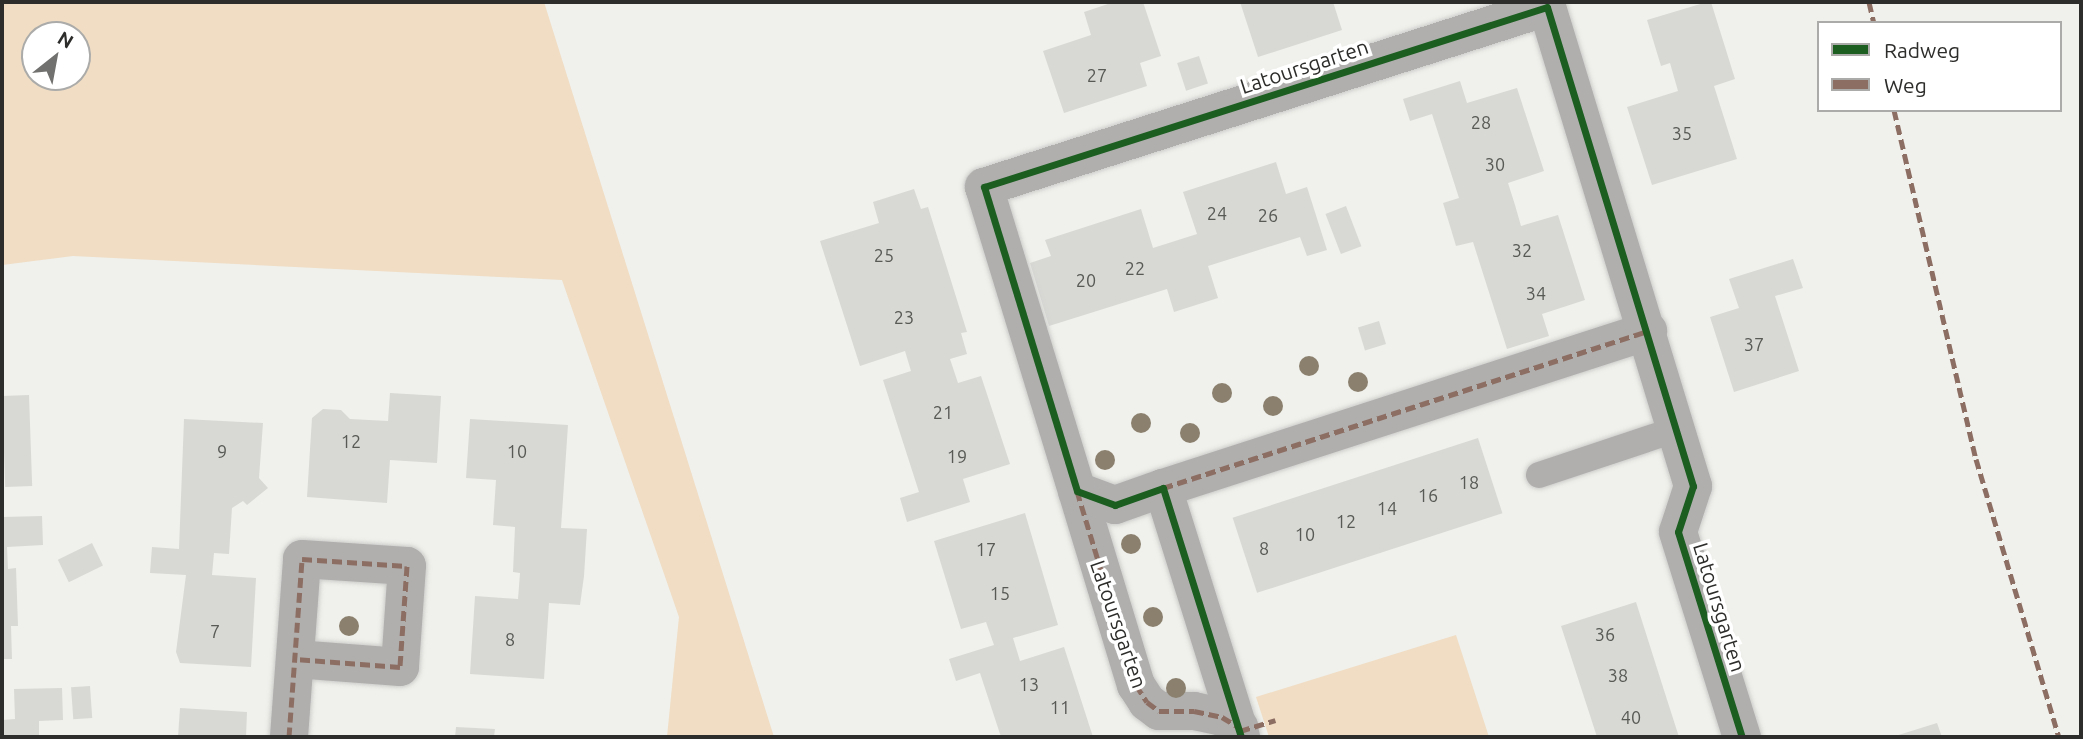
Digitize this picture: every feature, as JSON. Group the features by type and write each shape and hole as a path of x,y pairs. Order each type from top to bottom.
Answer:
{"street":[{"name":"Latoursgarten","path":"1240,732 1222,717 1194,711 1158,710 1147,702 1136,685 984,187 1547,7 1648,331 1693,486 1678,532 1742,737"},
{"path":"1076,491 1115,505 1648,331"},
{"name":"Latoursgarten","path":"1163,488 1240,732"},
{"path":"289,737 295,659"}],"lane":[{"path":"1539,475 1675,430"}],"shaded area":[{"path":"2,2 544,2 774,737 667,737 679,617 562,280 73,256 2,265"},
{"path":"1456,635 1489,737 1269,737 1256,697"}],"building":[{"path":"1114,2 1143,2 1161,56 1140,63 1147,86 1064,113 1043,51 1091,35 1084,12"},
{"path":"1240,2 1333,2 1342,30 1258,57"},
{"path":"1711,2 1735,79 1714,86 1737,159 1652,185 1627,107 1678,91 1670,63 1661,66 1647,20"},
{"path":"1199,56 1208,84 1186,91 1177,63"},
{"path":"1460,81 1467,103 1517,88 1544,171 1508,183 1521,226 1558,215 1585,300 1542,314 1549,336 1507,349 1473,242 1456,246 1443,203 1459,198 1432,114 1410,121 1403,99"},
{"path":"1276,162 1286,194 1307,187 1327,250 1307,256 1300,237 1208,266 1218,298 1174,312 1167,289 1049,326 1030,263 1051,256 1045,240 1141,209 1153,248 1197,234 1183,192"},
{"path":"914,189 921,209 928,207 967,332 961,333 967,354 950,359 958,383 981,376 1010,464 963,479 970,502 907,522 900,498 919,492 883,380 911,371 905,351 860,366 820,241 879,223 873,202"},
{"path":"1346,206 1361,246 1341,254 1325,214"},
{"path":"1793,259 1803,288 1775,296 1799,371 1734,392 1710,317 1739,308 1729,279"},
{"path":"1379,321 1386,344 1365,350 1358,327"},
{"path":"390,393 441,396 437,463 390,460 387,503 307,497 312,418 323,409 341,410 350,419 388,421"},
{"path":"29,395 32,486 5,487 2,396"},
{"path":"184,419 263,423 259,478 268,488 247,505 243,501 232,508 229,554 214,553 212,575 256,578 251,667 180,663 176,652 186,575 150,573 152,547 179,549"},
{"path":"470,419 568,425 561,528 587,529 584,576 580,605 549,603 544,679 470,674 475,596 518,599 520,573 513,572 515,527 493,525 496,480 466,478"},
{"path":"1478,438 1502,513 1257,593 1233,518"},
{"path":"1025,513 1058,625 1013,638 1020,661 1064,647 1093,737 1001,737 980,673 956,681 949,659 994,645 986,622 961,629 934,541"},
{"path":"42,516 43,545 7,547 8,569 16,568 18,626 11,626 12,659 2,659 2,517"},
{"path":"92,543 103,565 69,582 58,560"},
{"path":"1636,602 1679,737 1597,737 1561,626"},
{"path":"90,686 92,718 73,719 71,687"},
{"path":"62,688 63,720 39,721 39,737 2,737 2,720 15,719 14,689"},
{"path":"180,708 247,712 246,737 178,737"},
{"path":"1937,723 1942,737 1892,737"},
{"path":"456,727 495,729 494,737 455,737"}],"marked path":[{"path":"1869,2 1874,21"},
{"path":"1894,112 1976,459 2059,737"},
{"path":"1163,488 1648,331"},
{"path":"1077,491 1136,685 1147,702 1159,711 1194,711 1222,717 1237,726"},
{"path":"289,737 302,559 407,566 400,667 295,659"},
{"path":"1240,731 1275,720"}],"cycle path":[{"path":"1241,737 1163,488 1115,505 1077,491 984,187 1547,7 1693,486 1678,532 1742,737"}]}
